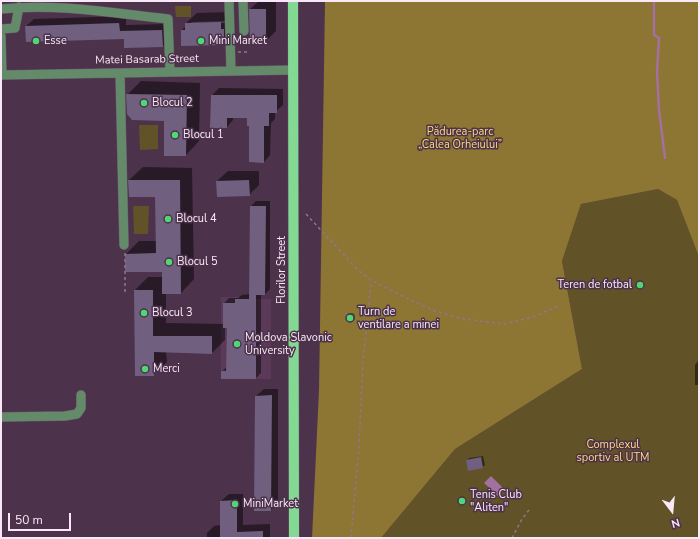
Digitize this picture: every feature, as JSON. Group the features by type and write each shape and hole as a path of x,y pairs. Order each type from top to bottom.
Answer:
{"main road":[{"name":"Florilor Street","path":"293,1 294,538"}],"street":[{"path":"229,1 231,71"},
{"path":"243,1 244,31"},
{"path":"1,29 15,28 19,7"},
{"path":"1,9 19,7 61,8 168,19 170,72"},
{"path":"1,36 1,75"},
{"name":"Matei Basarab Street","path":"1,75 294,70"},
{"path":"120,73 124,245"},
{"path":"1,417 65,416 77,414 81,408 81,396"}],"path":[{"path":"238,52 250,52"},
{"path":"306,214 358,270 371,280 435,311 464,319 504,324 533,317 558,306"},
{"path":"124,245 125,294"},
{"path":"351,538 359,446 363,362 371,280"},
{"path":"512,538 522,519 529,510"}],"shaded area":[{"path":"221,297 271,299 271,379 221,379"},
{"path":"491,476 504,489 498,496 484,483"}],"green space":[{"name":"Pădurea-parc „Calea Orheiului”","path":"325,1 699,1 699,257 677,200 658,189 581,204 562,261 582,369 455,449 381,538 312,538 319,390"},
{"path":"175,6 191,6 191,17 176,17"},
{"path":"139,125 158,125 158,149 140,150"},
{"name":"Complexul sportiv al UTM","path":"658,189 677,200 699,257 699,538 381,538 455,449 582,369 562,261 581,204"},
{"path":"133,206 149,206 148,234 134,234"}],"building":[{"path":"249,9 266,9 266,42 250,42"},
{"path":"221,22 221,29 224,29 224,45 181,46 181,30 185,30 185,23"},
{"path":"119,23 120,31 162,30 163,47 124,48 124,39 26,42 25,26"},
{"path":"126,94 187,95 186,156 164,156 164,121 132,120 127,114"},
{"path":"211,95 277,95 277,113 269,113 269,126 264,126 264,163 249,162 249,126 247,126 247,118 227,118 227,128 210,128"},
{"path":"128,180 180,180 181,294 162,294 162,272 125,272 125,254 156,253 155,197 129,197"},
{"path":"249,180 250,196 217,197 216,181"},
{"path":"250,206 266,206 265,295 256,295 256,379 221,379 221,371 226,371 227,328 223,328 223,303 235,303 235,299 249,299"},
{"path":"134,290 153,290 153,336 212,336 212,354 154,352 154,376 135,376"},
{"name":"Turn de ventilare a minei","path":"350,313 355,318 350,323 345,318"},
{"path":"272,395 271,511 254,511 255,396"},
{"path":"481,457 483,468 468,471 466,460"},
{"path":"237,500 237,532 263,531 263,538 220,538 220,501"}],"waterway":[{"path":"654,1 654,35 659,38 657,72 659,110 665,158"}],"place":[{"name":"Esse","path":"36,41"},
{"name":"Mini Market","path":"201,41"},
{"name":"Blocul 2","path":"144,103"},
{"name":"Blocul 1","path":"175,135"},
{"name":"Blocul 4","path":"168,219"},
{"name":"Blocul 5","path":"169,262"},
{"name":"Teren de fotbal","path":"640,285"},
{"name":"Blocul 3","path":"144,313"},
{"name":"Turn de ventilare a minei","path":"350,318"},
{"name":"Moldova Slavonic University","path":"237,344"},
{"name":"Merci","path":"145,369"},
{"name":"Tenis Club \"Aliten\"","path":"462,501"},
{"name":"MiniMarket","path":"235,504"}]}
